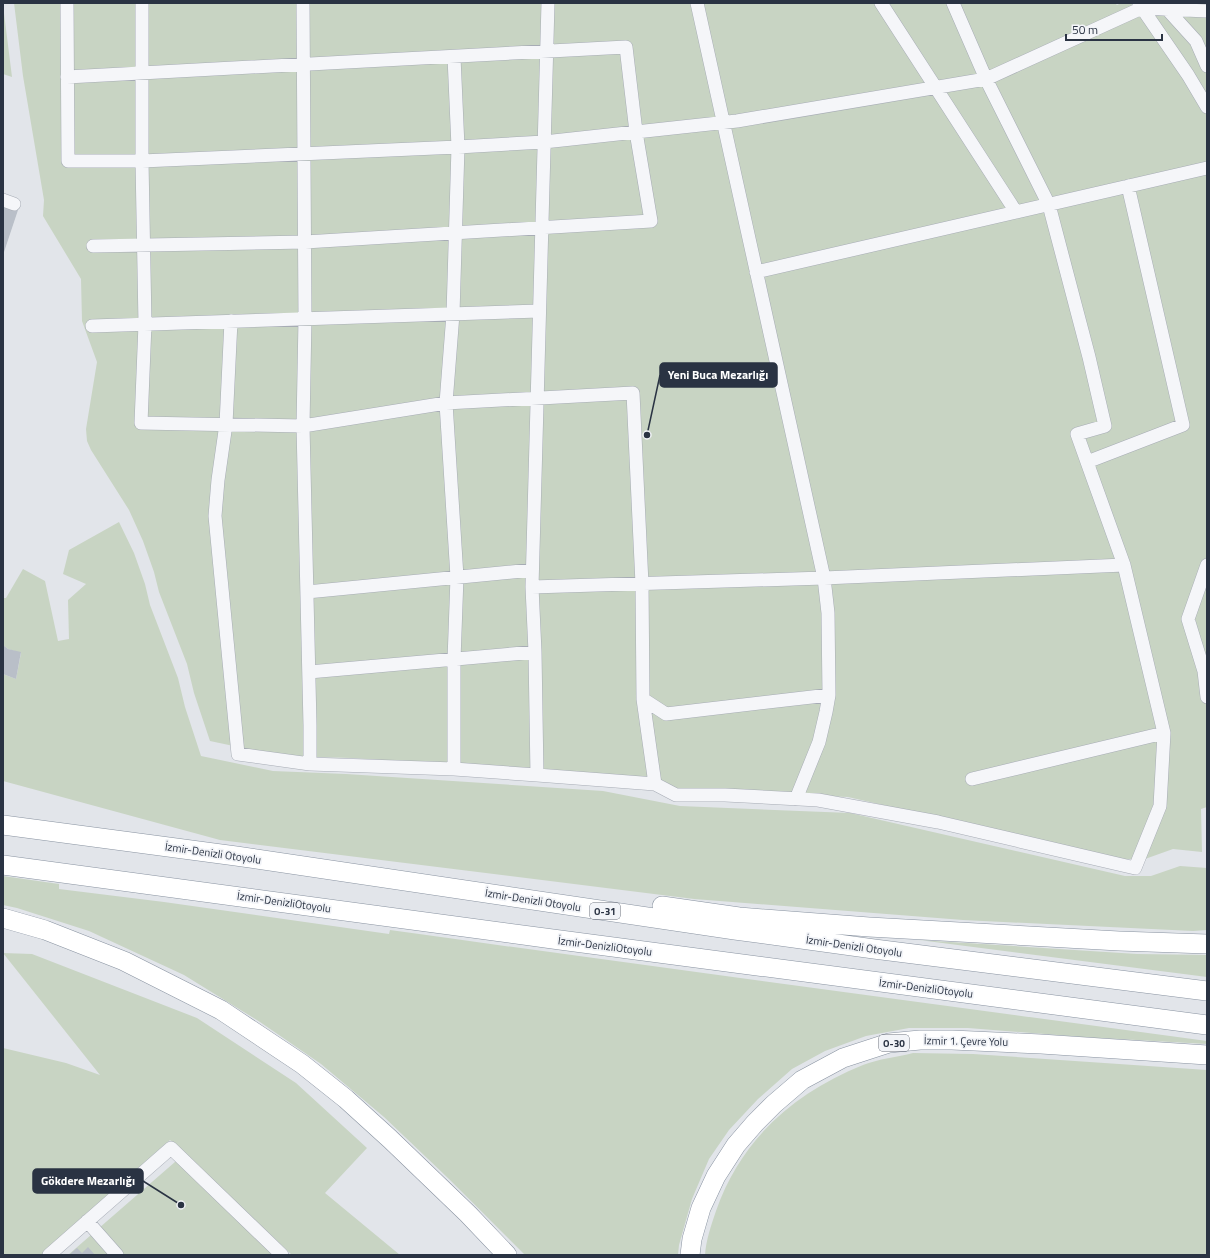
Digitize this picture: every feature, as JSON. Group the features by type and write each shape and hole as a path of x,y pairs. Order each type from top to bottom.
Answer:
{"highway":[{"name":"İzmir-Denizli Otoyolu","path":"3,825 236,856 568,906 874,949 1207,991"},
{"name":"İzmir-DenizliOtoyolu","path":"3,865 1207,1025"},
{"path":"568,906 666,906 739,917 869,927 1127,942 1207,944"},
{"path":"3,918 45,930 124,961 221,1010 302,1064 346,1099 390,1139 508,1255"},
{"name":"İzmir 1. Çevre Yolu","path":"690,1255 692,1239 701,1208 716,1176 736,1144 774,1104 802,1080 843,1058 889,1043 928,1040 1041,1044 1207,1055"}],"lane":[{"path":"67,3 68,161 142,160 544,142 723,122 986,79 1140,5 1166,9 1207,12"},
{"path":"142,3 142,160 145,324 141,423 303,426 446,403 633,393 642,584 643,699 655,784"},
{"path":"303,3 305,242 303,426 310,764"},
{"path":"537,775 532,570 548,3"},
{"path":"696,3 824,578 828,613 829,695 819,742 796,799"},
{"path":"881,3 1016,212"},
{"path":"231,321 226,424 218,480 215,516 238,754 310,764 454,768 655,784 676,795 725,795 818,800 938,822 1135,868 1160,806 1164,733 1124,565 1077,434 1105,426 1089,357 1049,205 986,79 953,3"},
{"path":"1140,5 1188,75 1207,107"},
{"path":"1166,9 1196,41 1207,66"},
{"path":"67,77 626,47 636,132 652,221 305,242 93,246"},
{"path":"454,56 458,147 453,314 446,403 457,577 454,660 454,768"},
{"path":"756,272 1207,168"},
{"path":"1087,462 1183,425 1128,186"},
{"path":"92,326 539,311"},
{"path":"532,588 824,578 1124,565"},
{"path":"1207,565 1188,619 1204,671 1207,697"},
{"path":"307,592 532,570"},
{"path":"309,672 535,652"},
{"path":"643,699 666,714 829,695"},
{"path":"972,779 1164,733"},
{"path":"49,1255 171,1148 282,1255"},
{"path":"87,1221 117,1255"}],"green space":[{"path":"14,3 1115,3 1117,5 1121,3 1207,3 1207,807 1201,809 1202,852 1173,849 1145,859 1119,859 848,797 681,790 605,775 352,758 280,756 210,741 194,693 187,664 159,592 154,572 143,541 129,510 91,450 87,441 86,429 97,362 82,321 81,279 43,216 44,200 23,76"},
{"path":"3,5 12,77 3,74"},
{"path":"119,522 134,553 145,584 150,605 178,678 185,707 201,756 273,771 346,774 603,791 680,806 850,813 1125,876 1151,876 1180,866 1207,868 1207,930 1193,931 963,920 694,899 220,840 3,781 3,674 16,679 21,653 8,649 3,645 3,598 6,598 23,569 45,581 58,641 69,639 68,600 86,584 63,574 69,550"},
{"path":"3,876 59,884 59,889 164,902 389,934 390,930 1207,1041 1207,1044 1083,1037 968,1028 909,1028 866,1036 825,1051 792,1069 758,1099 729,1130 709,1159 692,1199 679,1245 678,1255 525,1255 384,1117 321,1064 260,1022 184,975 89,931 3,905"},
{"path":"919,940 1137,954 1207,955 1207,977"},
{"path":"3,953 32,954 197,1018 296,1083 367,1148 325,1193 400,1255 292,1255 170,1140 41,1255 3,1255 3,1048 66,1063 100,1075"},
{"path":"913,1053 973,1054 1207,1070 1207,1255 705,1255 706,1244 716,1211 727,1185 740,1162 755,1141 773,1122 814,1090 838,1076 869,1063"},
{"path":"183,1155 289,1255 68,1255"}],"building":[{"path":"3,206 18,210 3,255"},
{"path":"3,645 8,649 21,652 16,679 3,674"},
{"path":"88,1247 95,1255 69,1255 77,1248 82,1253"}],"place":[{"name":"Yeni Buca Mezarlığı","path":"647,435"},
{"name":"Gökdere Mezarlığı","path":"181,1205"}]}
